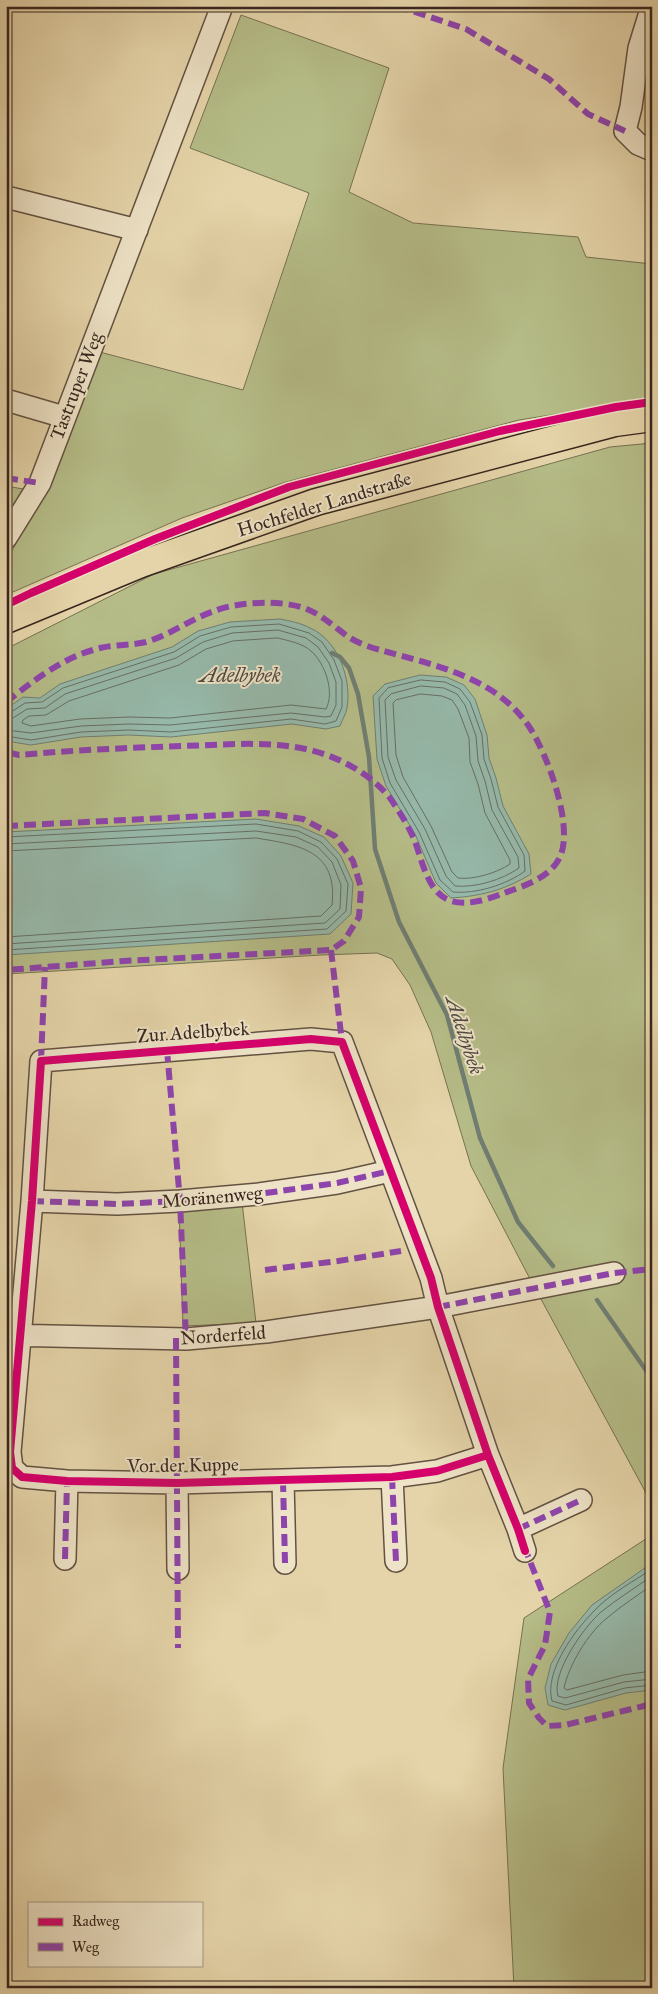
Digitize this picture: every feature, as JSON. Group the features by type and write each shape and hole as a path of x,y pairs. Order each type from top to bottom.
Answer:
{"main road":[{"name":"Hochfelder Landstraße","path":"6,620 141,564 316,502 615,423 652,418"}],"street":[{"name":"Tastruper Weg","path":"6,538 40,483 222,6"},
{"path":"652,6 639,48 632,107 625,131 638,144 652,150"},
{"path":"6,197 137,230"},
{"path":"6,400 64,417"},
{"name":"Zur Adelbybek","path":"13,1335 32,1201 41,1061 311,1039 342,1042 431,1278 438,1307"},
{"name":"Moränenweg","path":"32,1201 117,1204 180,1201 259,1194 337,1182 390,1171"},
{"name":"Norderfeld","path":"13,1335 186,1339 266,1332 438,1307 614,1273"},
{"path":"438,1307 488,1455 525,1551"},
{"name":"Vor der Kuppe","path":"13,1335 10,1452 12,1468 22,1477 67,1481 177,1483 392,1477 437,1471 488,1455"},
{"path":"392,1477 396,1561"},
{"path":"284,1480 285,1563"},
{"path":"65,1559 67,1481"},
{"name":"Vor der Kuppe","path":"177,1483 178,1569"},
{"path":"518,1529 581,1500"}],"green space":[{"path":"241,15 389,68 349,192 413,223 578,237 586,257 652,264 652,399 519,420 286,482 182,518 6,595 6,563 49,476 96,351 243,390 309,193 190,148"},
{"path":"652,443 652,1504 471,1166 431,1032 410,985 392,959 377,953 321,955 6,974 6,649 154,574 610,447"},
{"path":"6,486 29,490 6,528"},
{"path":"242,1202 256,1323 183,1326 179,1207"},
{"path":"652,1535 652,1988 514,1988 503,1768 524,1618"}],"water":[{"name":"Adelbybek","path":"280,619 299,623 310,628 328,641 335,651 345,673 348,697 346,712 340,726 326,729 292,724 171,737 129,735 81,737 31,745 6,741 6,709 23,697 40,698 60,684 172,647 198,631 230,622"},
{"path":"420,675 446,677 464,685 475,699 487,735 489,758 503,806 529,854 531,874 512,884 483,894 451,898 436,883 415,834 386,786 377,759 373,696 385,684"},
{"path":"256,819 299,826 324,837 341,856 353,883 351,914 330,934 6,955 6,832"},
{"path":"652,1563 652,1690 626,1693 565,1710 548,1705 545,1688 551,1664 569,1633 592,1605"}],"waterway":[{"name":"Adelbybek","path":"332,653 340,657 349,668 358,694 369,757 375,849 399,922 447,1015 480,1138 518,1222 553,1266"},
{"name":"Adelbybek","path":"597,1300 652,1379"}],"marked path":[{"path":"397,6 466,29 549,79 588,114 625,131"},
{"path":"6,478 40,483"},
{"path":"6,702 47,672 81,654 99,648 146,642 205,614 223,608 257,603 281,603 301,607 320,616 360,643 465,676 501,697 530,728 544,756 557,791 564,828 563,844 556,864 536,880 485,899 464,903 451,901 436,891 431,883 414,839 390,798 374,781 364,774 343,762 321,753 278,745 246,744 100,749 19,755 6,752"},
{"path":"6,826 265,813 303,819 335,836 353,861 361,888 359,917 344,941 331,950 124,961 6,970"},
{"path":"331,950 342,1042"},
{"path":"41,1061 45,967"},
{"path":"167,1050 180,1201 186,1339"},
{"path":"32,1201 117,1204 180,1201 259,1194 337,1183 390,1171"},
{"path":"265,1270 401,1251"},
{"path":"438,1307 614,1273 652,1269"},
{"path":"176,1338 178,1648"},
{"path":"392,1477 396,1561"},
{"path":"283,1480 285,1563"},
{"path":"65,1559 67,1481"},
{"path":"518,1529 581,1500"},
{"path":"524,1546 550,1612 545,1645 528,1679 529,1703 539,1718 547,1726 565,1725 652,1704"}],"cycle path":[{"path":"6,605 155,539 289,487 500,431 616,407 652,402"},
{"path":"488,1455 437,1471 392,1477 177,1483 67,1481 22,1477 12,1468 10,1452 32,1201 41,1061 311,1039 342,1042 431,1278 438,1307 488,1455 525,1551"}]}
